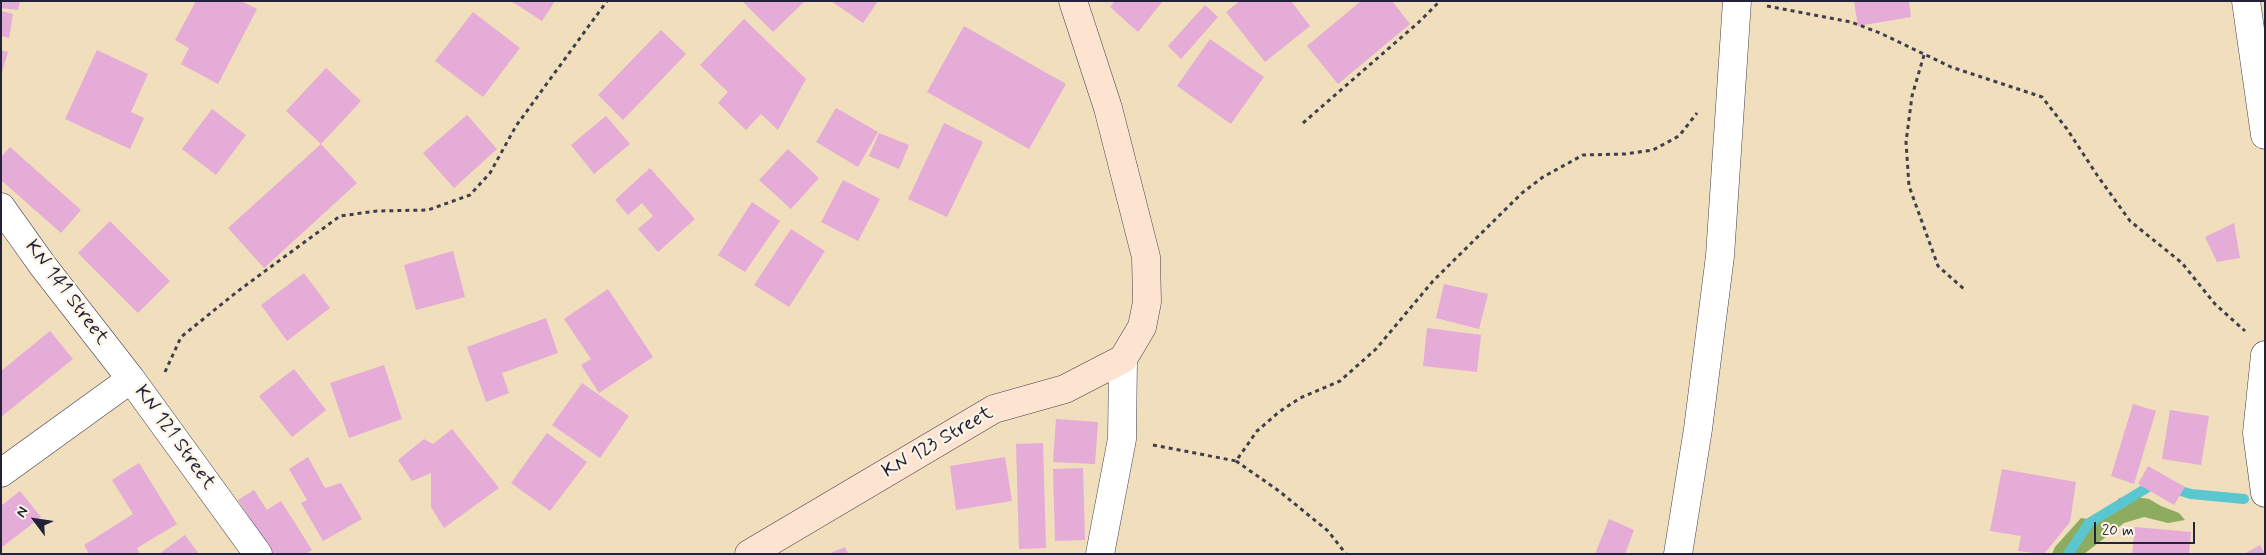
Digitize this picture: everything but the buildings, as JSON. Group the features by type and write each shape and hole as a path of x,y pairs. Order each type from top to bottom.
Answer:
{"main road":[{"name":"KN 123 Street","path":"749,554 994,409 1065,389 1122,359 1142,328 1147,302 1146,257 1108,108 1073,1"}],"street":[{"path":"2246,1 2265,135"},
{"path":"1678,554 1698,429 1720,256 1728,115 1748,3"},
{"name":"KN 141 Street","path":"1,206 44,266 132,379"},
{"path":"2258,346 2257,433 2265,493"},
{"path":"1100,554 1122,439 1122,359"},
{"name":"KN 121 Street","path":"1,473 132,379 258,554"}],"path":[{"path":"149,403 181,337 238,291 340,216 377,211 428,210 470,195 490,173 516,126 607,1"},
{"path":"1303,123 1419,22 1440,1"},
{"path":"1748,3 1851,22 1880,33 1924,56 1951,67 2042,97 2067,129 2130,221 2182,264 2215,304 2258,346"},
{"path":"1924,56 1912,96 1906,142 1909,186 1938,266 1965,290"},
{"path":"1236,461 1257,431 1279,412 1300,398 1340,381 1376,349 1433,281 1522,193 1543,176 1583,155 1625,154 1653,150 1678,136 1702,108"},
{"path":"1122,439 1236,461 1279,490 1328,531 1346,554"}],"green space":[{"path":"2135,497 2149,499 2179,513 2185,520 2168,523 2144,517 2124,523 2084,554 2052,554 2055,547 2081,518 2094,520 2111,515 2119,498"}],"waterway":[{"path":"2068,554 2089,523 2155,483 2157,484"},
{"path":"2171,488 2191,494 2244,499"}]}
